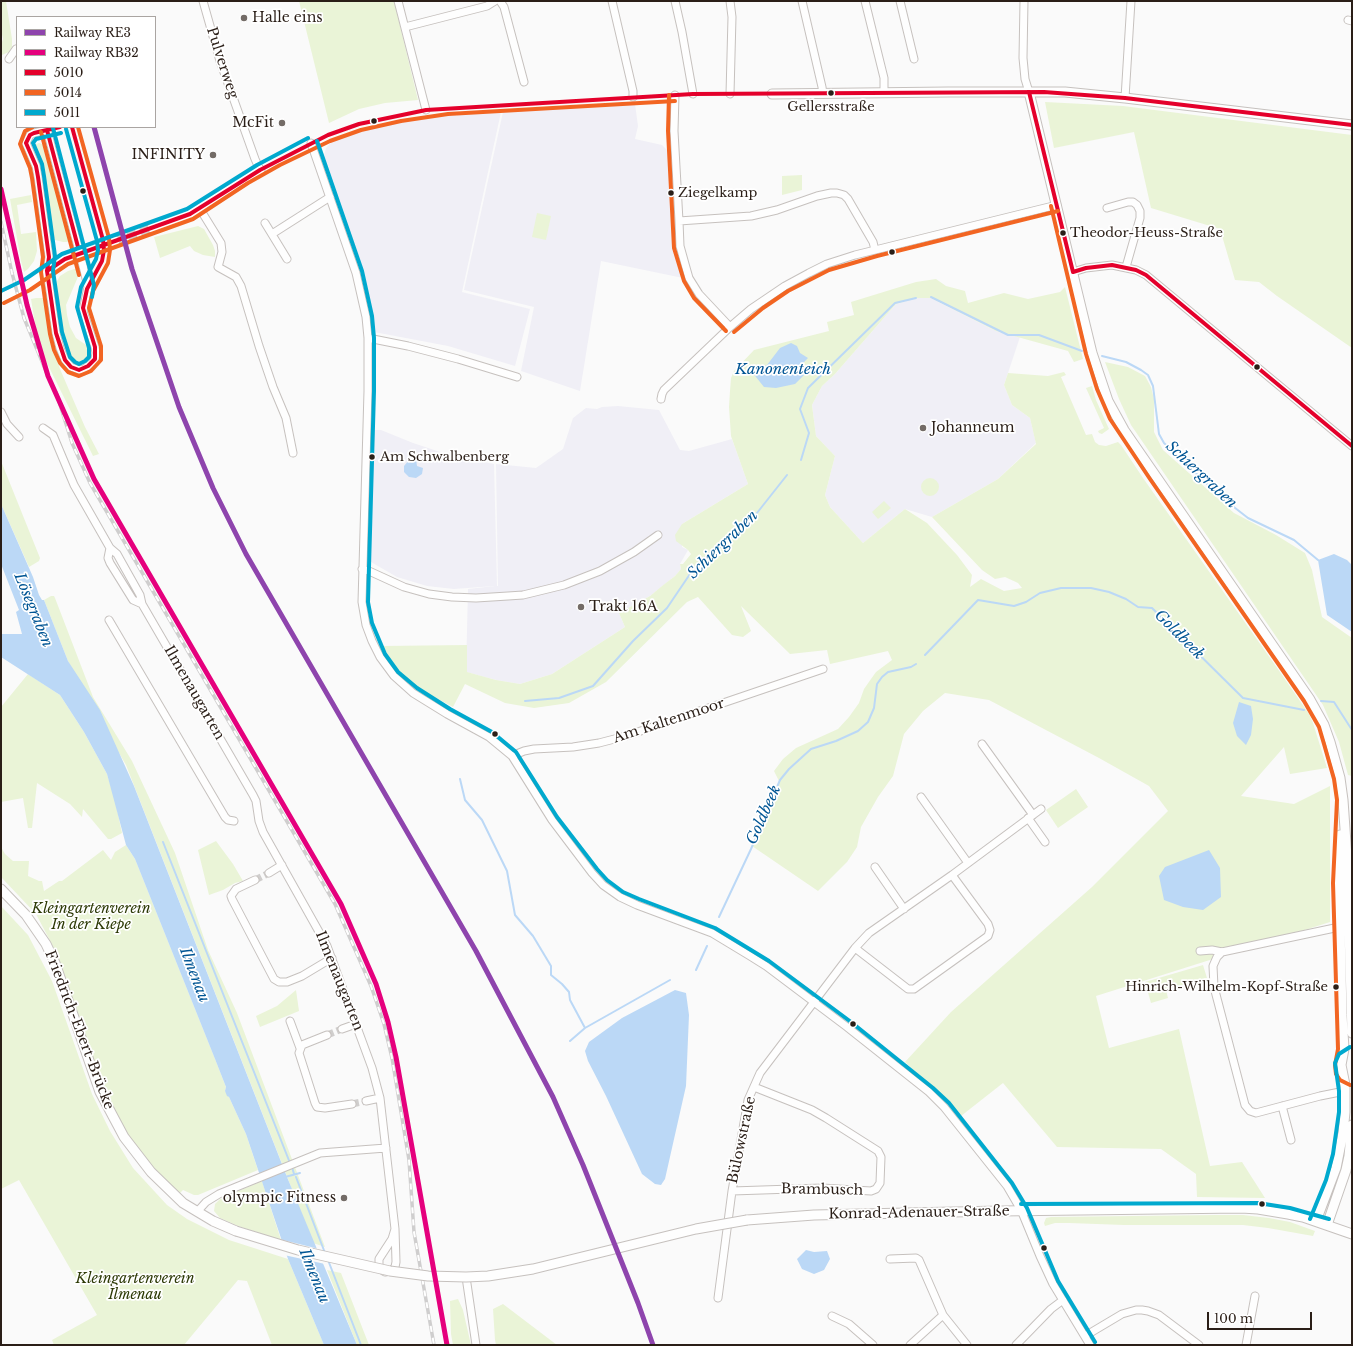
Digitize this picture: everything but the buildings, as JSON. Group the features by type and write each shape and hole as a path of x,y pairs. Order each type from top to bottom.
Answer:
{"main road":[{"path":"1029,92 1092,353 1103,387 1115,416 1309,698 1324,726 1336,760 1340,778 1342,800 1339,858 1352,1033"},
{"path":"772,94 1065,92 1352,125"},
{"path":"152,228 178,219 200,209 260,170"},
{"path":"1,298 27,284 66,259 116,241"},
{"name":"Friedrich-Ebert-Brücke","path":"1,889 26,915 46,944 55,963 100,1092 124,1137 140,1159 156,1177 183,1203 213,1221 236,1231 298,1250 390,1271 428,1276 466,1277 488,1276 534,1269 696,1229 747,1220"},
{"path":"1316,1222 1336,1168 1343,1133 1345,1091 1341,1065 1344,1045 1342,1015 1344,926"},
{"path":"1343,1058 1352,1052"},
{"path":"1342,1072 1345,1076 1352,1079"},
{"path":"1327,1225 1346,1170 1352,1126"},
{"name":"Konrad-Adenauer-Straße","path":"747,1220 814,1215 1021,1210 1241,1208 1288,1214 1352,1234"}],"street":[{"name":"Pulverweg","path":"203,1 220,61 260,170"},
{"path":"398,1 426,110"},
{"path":"405,27 487,6 495,1"},
{"path":"500,1 504,6 524,82"},
{"path":"612,1 633,91 633,97"},
{"path":"675,1 684,40 693,94"},
{"path":"730,1 732,17 730,94"},
{"path":"802,1 823,94"},
{"path":"865,1 884,78 884,93"},
{"path":"900,1 914,59"},
{"path":"1024,1 1023,58 1025,78 1029,92"},
{"path":"1125,98 1131,1"},
{"path":"9,59 16,49"},
{"path":"674,95 674,131 680,246 689,278 698,294 730,328"},
{"path":"47,130 88,287 83,311 96,352 95,359 84,369 79,370 71,367 67,363 60,348 56,333 48,271 49,257 38,177 36,166 26,143 30,135 47,130"},
{"path":"310,143 330,197 359,285 366,317 368,338 368,391 362,602 366,625 380,657 394,676 413,693 489,737 512,756 552,820 592,873 603,884 620,897 637,905 722,939 766,966 913,1078 934,1097 944,1107 1007,1186 1021,1210 1044,1267 1090,1345"},
{"path":"679,221 751,216 777,210 817,196 837,193 844,195 848,199 873,242 875,250"},
{"path":"272,234 330,197"},
{"path":"1107,208 1133,202 1140,211 1140,218 1126,267"},
{"path":"661,399 664,390 730,328 759,304 793,281 834,262 875,250 1057,205"},
{"path":"200,209 221,243 222,252 218,267 236,278 241,286 259,346 273,387 286,418 293,454"},
{"path":"266,223 287,260"},
{"path":"1073,272 1102,265 1112,265 1126,267 1146,275 1166,290 1352,446"},
{"path":"368,338 408,346 458,359 517,377"},
{"path":"1,412 7,424 20,438"},
{"name":"Ilmenaugarten","path":"43,428 52,435 74,485 110,548 108,558 110,563 133,600 142,604 253,795 256,801 259,821 263,832 320,931 332,958 372,1068 380,1098 395,1229 396,1262 395,1267 391,1271 385,1272 379,1265 379,1260 392,1239 395,1229"},
{"path":"362,569 370,571 404,587 429,594 470,598 508,596 564,585 594,574 621,560 658,535"},
{"path":"110,620 225,817 228,820 234,821"},
{"name":"Am Kaltenmoor","path":"512,756 534,749 573,747 599,743 626,736 823,669"},
{"path":"982,744 1045,842"},
{"path":"921,797 968,863"},
{"name":"Bülowstraße","path":"718,1298 732,1191 748,1100 760,1073 855,948 869,933 952,875 1041,809"},
{"path":"269,873 282,865"},
{"path":"875,867 904,909"},
{"path":"855,948 908,989 914,988 988,936 990,930 988,924 952,875"},
{"path":"255,880 236,889 231,896 274,979 278,982 287,982 302,976 332,958"},
{"path":"1200,950 1222,952 1344,926"},
{"path":"1222,952 1217,956 1214,966 1214,987 1245,1105 1250,1111 1256,1113 1345,1091"},
{"path":"290,1020 300,1048 300,1057 314,1103 317,1107 325,1108 352,1104"},
{"path":"342,1029 356,1024"},
{"path":"300,1048 308,1042 327,1035"},
{"name":"Brambusch","path":"732,1191 822,1188 871,1191 876,1189 880,1183 881,1157 878,1151 822,1116 754,1087"},
{"path":"366,1101 380,1098"},
{"path":"1282,1106 1291,1140"},
{"path":"197,1212 206,1202 219,1194 318,1154 326,1152 386,1148"},
{"path":"890,1259 916,1258 919,1260 943,1315 967,1345"},
{"path":"466,1277 476,1345"},
{"path":"1246,1345 1255,1296"},
{"path":"1016,1345 1051,1309 1063,1300"},
{"path":"1085,1336 1122,1314 1142,1310 1159,1315 1199,1345"},
{"path":"910,1345 943,1315"},
{"path":"832,1316 849,1324 873,1345"}],"shaded area":[{"path":"635,104 638,126 635,139 662,145 669,152 674,253 683,278 601,261 580,391 521,371 534,307 464,290 503,112"},
{"path":"501,112 462,292 530,309 515,366 448,346 374,332 372,313 362,270 324,156 326,148 331,142 358,132 419,118"},
{"name":"Johanneum","path":"916,298 931,298 996,331 1020,337 1004,385 1012,405 1030,418 1036,443 998,479 932,517 905,509 863,543 830,507 825,495 835,456 816,436 812,405 822,386 835,374 896,304"},
{"path":"618,406 659,410 680,450 689,451 732,439 748,484 682,524 682,547 688,550 680,564 681,569 675,576 650,596 619,613 625,627 552,674 520,684 496,680 466,672 468,589 495,586 454,589 427,586 397,577 371,562 373,430 381,430 413,443 452,456 494,464 498,586 496,464 536,468 563,449 573,418 586,408 597,409 602,407"}],"green space":[{"path":"1,1 6,1 12,39 12,47 9,52 2,55 1,45 3,39 1,30"},
{"path":"299,1 394,1 418,100 385,103 359,109 329,123"},
{"path":"1045,102 1123,106 1352,135 1352,348 1259,282 1235,280 1220,229 1151,208 1134,132 1054,148"},
{"path":"39,143 45,148 70,241 67,242 55,240 53,235 45,176 42,161 36,147 36,144"},
{"path":"802,175 802,190 782,195 782,176"},
{"path":"31,195 32,202 17,205 21,234 36,232 37,251 34,261 24,272 10,199"},
{"path":"537,213 551,216 546,240 532,237"},
{"path":"198,226 204,229 213,245 215,257 203,255 194,251 190,246 160,258 154,237"},
{"path":"78,268 80,269 80,272 66,305 70,327 76,338 89,347 91,353 86,361 81,363 72,361 64,346 55,292 57,281 60,276 68,271"},
{"path":"936,279 946,286 965,291 968,303 1004,293 1028,299 1060,292 1065,287 1083,359 1074,362 1068,351 996,331 931,298 916,298 896,304 835,374 822,386 812,405 816,436 835,456 825,495 830,507 863,543 905,509 927,523 957,555 972,575 970,587 981,579 1004,591 1022,588 1018,583 1005,577 995,579 982,570 932,517 998,479 1036,444 1030,418 1012,405 1004,385 1008,373 1048,376 1064,372 1066,375 1061,377 1086,435 1092,434 1095,442 1099,445 1106,446 1118,442 1121,445 1280,672 1309,714 1313,723 1327,768 1290,774 1284,747 1241,796 1294,804 1330,786 1330,922 1096,996 1109,1048 1179,1029 1210,1166 1242,1162 1265,1198 1197,1197 1196,1174 1161,1149 1057,1147 1003,1083 961,1116 905,1062 951,1012 1092,887 1168,811 1149,786 989,700 945,693 923,711 904,734 893,776 878,797 861,827 857,847 847,862 818,891 752,846 779,781 774,771 783,759 796,748 838,729 859,703 864,689 876,672 892,660 888,651 830,664 827,650 790,654 741,606 751,631 743,637 732,635 698,597 687,602 606,682 569,703 534,708 505,703 465,684 453,707 417,688 399,671 382,646 467,645 467,672 496,680 520,684 552,674 625,627 619,613 650,596 675,576 681,569 680,564 683,564 691,554 676,541 675,535 682,524 748,484 731,436 729,407 731,378 734,371 754,350 829,331 827,322 854,315 851,302 916,282"},
{"path":"43,298 46,302 55,353 60,369 85,427 99,454 93,456 46,361 38,341 31,299"},
{"path":"1105,362 1128,367 1145,376 1151,387 1154,399 1154,432 1163,450 1234,513 1276,535 1305,553 1312,570 1322,617 1352,638 1352,776 1348,775 1339,742 1323,705 1131,425"},
{"path":"1092,386 1096,400 1109,429 1102,434 1098,431 1104,428 1086,388"},
{"path":"1,461 40,558 39,561 29,567 1,504"},
{"path":"926,478 934,478 939,483 937,494 934,496 926,496 921,491 921,483"},
{"path":"884,501 891,508 878,519 872,512"},
{"path":"54,596 55,598 93,697 132,761 175,853 208,950 237,1013 325,1247 313,1243 126,765 80,686 68,661 44,600"},
{"path":"28,674 60,695 84,732 107,774 115,800 122,833 108,839 83,809 82,817 70,804 37,783 32,828 28,828 23,798 1,802 1,707"},
{"path":"1076,789 1088,807 1058,828 1046,810"},
{"path":"216,841 233,864 243,881 209,895 198,850"},
{"name":"Kleingartenverein In der Kiepe","path":"126,845 135,859 226,1087 225,1091 246,1134 258,1170 198,1195 194,1195 183,1190 180,1193 171,1185 148,1162 120,1123 108,1099 57,954 36,914 1,877 1,847 5,854 13,861 29,861 28,876 42,881 44,891 59,881 62,881 103,850 111,860 115,852"},
{"name":"Kleingartenverein Ilmenau","path":"1,906 28,935 52,981 92,1094 110,1131 133,1168 167,1205 187,1219 229,1240 288,1259 324,1345 272,1345 247,1281 238,1280 184,1345 54,1345 52,1340 97,1315 19,1180 1,1189"},
{"path":"1203,965 1207,978 1166,990 1168,998 1151,1003 1145,982"},
{"path":"296,990 299,1011 260,1027 256,1016 277,1006"},
{"path":"262,1181 281,1240 238,1226 220,1218 214,1211 215,1204 220,1199"},
{"path":"1243,1215 1290,1222 1315,1231 1313,1236 1243,1225 1124,1225 1055,1223 1045,1226 1044,1223 1046,1218 1051,1217"},
{"path":"327,1270 341,1273 369,1345 357,1345"},
{"path":"458,1299 463,1310 471,1345 453,1345 451,1334 450,1301"},
{"path":"503,1304 557,1345 496,1345 493,1309"}],"water":[{"name":"Kanonenteich","path":"791,343 797,346 800,353 808,358 799,367 804,375 795,384 776,388 764,387 752,372 767,365 780,348"},
{"path":"410,459 416,459 417,466 423,468 422,474 416,478 409,477 404,472 404,466"},
{"path":"1,504 33,577 39,595 42,600 44,600 68,661 100,710 134,786 287,1177 357,1345 324,1345 288,1259 246,1134 229,1097 227,1096 225,1091 226,1087 135,859 126,845 107,774 84,732 60,695 1,657 1,634 22,634 16,612 19,610 1,564"},
{"path":"1334,554 1347,560 1352,565 1352,632 1327,615 1318,560"},
{"path":"1239,702 1251,706 1253,719 1251,735 1246,745 1237,736 1233,723"},
{"path":"1209,850 1220,868 1221,897 1203,910 1183,907 1164,900 1159,876 1165,867"},
{"path":"675,990 686,993 689,1015 686,1086 665,1179 661,1185 655,1184 642,1174 588,1061 585,1051 589,1042 622,1018"},
{"path":"806,1250 814,1252 827,1251 830,1259 824,1270 814,1274 802,1269 797,1259"}],"pier":[{"path":"279,1239 319,1249 325,1264 284,1255"}],"waterway":[{"name":"Schiergraben","path":"931,297 1008,335 1039,335 1082,351"},
{"name":"Schiergraben","path":"801,460 809,433 800,409 808,388 895,303 916,298"},
{"name":"Schiergraben","path":"1102,356 1126,362 1148,375 1153,386 1159,434 1164,443 1221,497 1248,518 1294,540 1318,560"},
{"name":"Schiergraben","path":"525,701 559,698 593,686 633,641 667,608 690,574 753,518 787,475"},
{"name":"Goldbeek","path":"925,655 978,600 1014,606 1026,602 1040,593 1061,588 1091,588 1109,592 1126,599 1138,607 1152,608 1243,698 1304,710"},
{"name":"Goldbeek","path":"719,917 751,849 780,780 789,769 811,749 836,741 858,731 868,722 874,708 877,684 882,677 888,672 911,667 916,664"},
{"name":"Goldbeek","path":"1321,701 1334,702 1352,730"},
{"name":"Schiergraben","path":"460,779 465,800 482,820 507,871 515,915 533,936 551,966 551,975 569,992 570,1000 585,1028"},
{"path":"163,842 290,1163"},
{"name":"Goldbeek","path":"696,970 707,946"},
{"name":"Goldbeek","path":"570,1041 585,1028 670,980"},
{"path":"292,1167 294,1174"},
{"name":"Goldbeek","path":"285,1177 300,1173"},
{"path":"296,1177 325,1253"},
{"path":"328,1260 361,1345"}],"tunnel":[{"path":"115,241 152,228"},
{"path":"255,880 269,873"},
{"path":"327,1035 342,1029"},
{"path":"352,1104 366,1101"}],"railway":[{"path":"1,222 24,318 48,376"},
{"path":"56,392 72,443 90,483 335,904 371,986 384,1024 392,1058 409,1160 414,1232 434,1345"}],"rail line":[{"name":"RE3","path":"94,128 132,269 179,407 213,488 246,554 476,951 553,1097 583,1165 638,1303 653,1345"},
{"name":"RB32","path":"1,189 27,305 48,376 94,479 341,904 376,984 388,1022 396,1057 447,1345"}],"transit line":[{"name":"5010","path":"1029,92 1073,272"},
{"name":"5010","path":"47,271 65,259 190,214 260,170 328,135 359,124 426,110 693,94 1044,92 1125,98 1352,125"},
{"name":"5014","path":"669,95 668,131 674,248 684,281 694,298 726,331"},
{"name":"5014","path":"4,303 30,290 68,264 193,219 248,183 280,165 330,141 361,130 401,121 448,114 675,101"},
{"name":"5014","path":"31,128 25,131 20,144 30,168 32,178 43,257 41,272 50,334 54,350 60,363 68,372 79,376 91,371 101,360 101,346 89,308 93,291 108,263 110,250 109,238 78,128"},
{"name":"5011","path":"53,128 94,285 92,297"},
{"name":"5010","path":"56,128 30,135 26,143 36,166 38,177 49,257 47,271 56,333 65,360 71,367 79,370 88,366 95,359 95,347 83,308 87,289 102,261 104,250 103,240 72,128"},
{"name":"5011","path":"61,133 36,139 33,143 42,164 44,176 55,256 53,271 62,332 70,357 79,364 89,357 89,348 77,307 81,287 96,259 98,250 97,241 66,129"},
{"name":"5010","path":"47,130 78,247"},
{"name":"5014","path":"41,132 79,275"},
{"name":"5011","path":"1,291 24,280 62,254 187,209 257,165 308,138"},
{"name":"5011","path":"317,141 362,271 372,316 374,338 374,391 368,602 372,623 385,654 398,672 417,688 450,709 492,732 516,752 557,817 607,880 623,892 715,928 769,961 851,1022 933,1088 949,1103 1012,1183 1027,1208 1058,1281 1095,1342"},
{"name":"5014","path":"1051,206 1086,354 1097,389 1110,419 1304,701 1319,727 1334,779 1337,800 1333,883 1338,1049 1335,1065 1336,1074 1340,1080 1350,1085"},
{"name":"5014","path":"734,332 763,308 788,291 829,270 877,256 1058,211"},
{"name":"5010","path":"1073,272 1086,268 1112,265 1136,270 1146,275 1352,446"},
{"name":"5011","path":"1310,1219 1326,1180 1333,1154 1339,1112 1339,1091 1335,1063 1339,1054 1350,1047"},
{"name":"5011","path":"1021,1204 1258,1203 1290,1208 1329,1219"}],"place":[{"name":"Halle eins","path":"244,18"},
{"name":"Gellersstraße","path":"831,93"},
{"name":"McFit","path":"282,123"},
{"name":"INFINITY","path":"213,155"},
{"name":"Ziegelkamp","path":"671,193"},
{"name":"Theodor-Heuss-Straße","path":"1063,233"},
{"name":"Johanneum","path":"923,428"},
{"name":"Am Schwalbenberg","path":"372,457"},
{"name":"Trakt 16A","path":"581,607"},
{"name":"Hinrich-Wilhelm-Kopf-Straße","path":"1336,987"},
{"name":"olympic Fitness","path":"344,1198"}],"water label":[{"name":"Lösegraben","path":"33,610"},
{"name":"Ilmenau","path":"194,975"},
{"name":"Ilmenau","path":"314,1276"}]}
